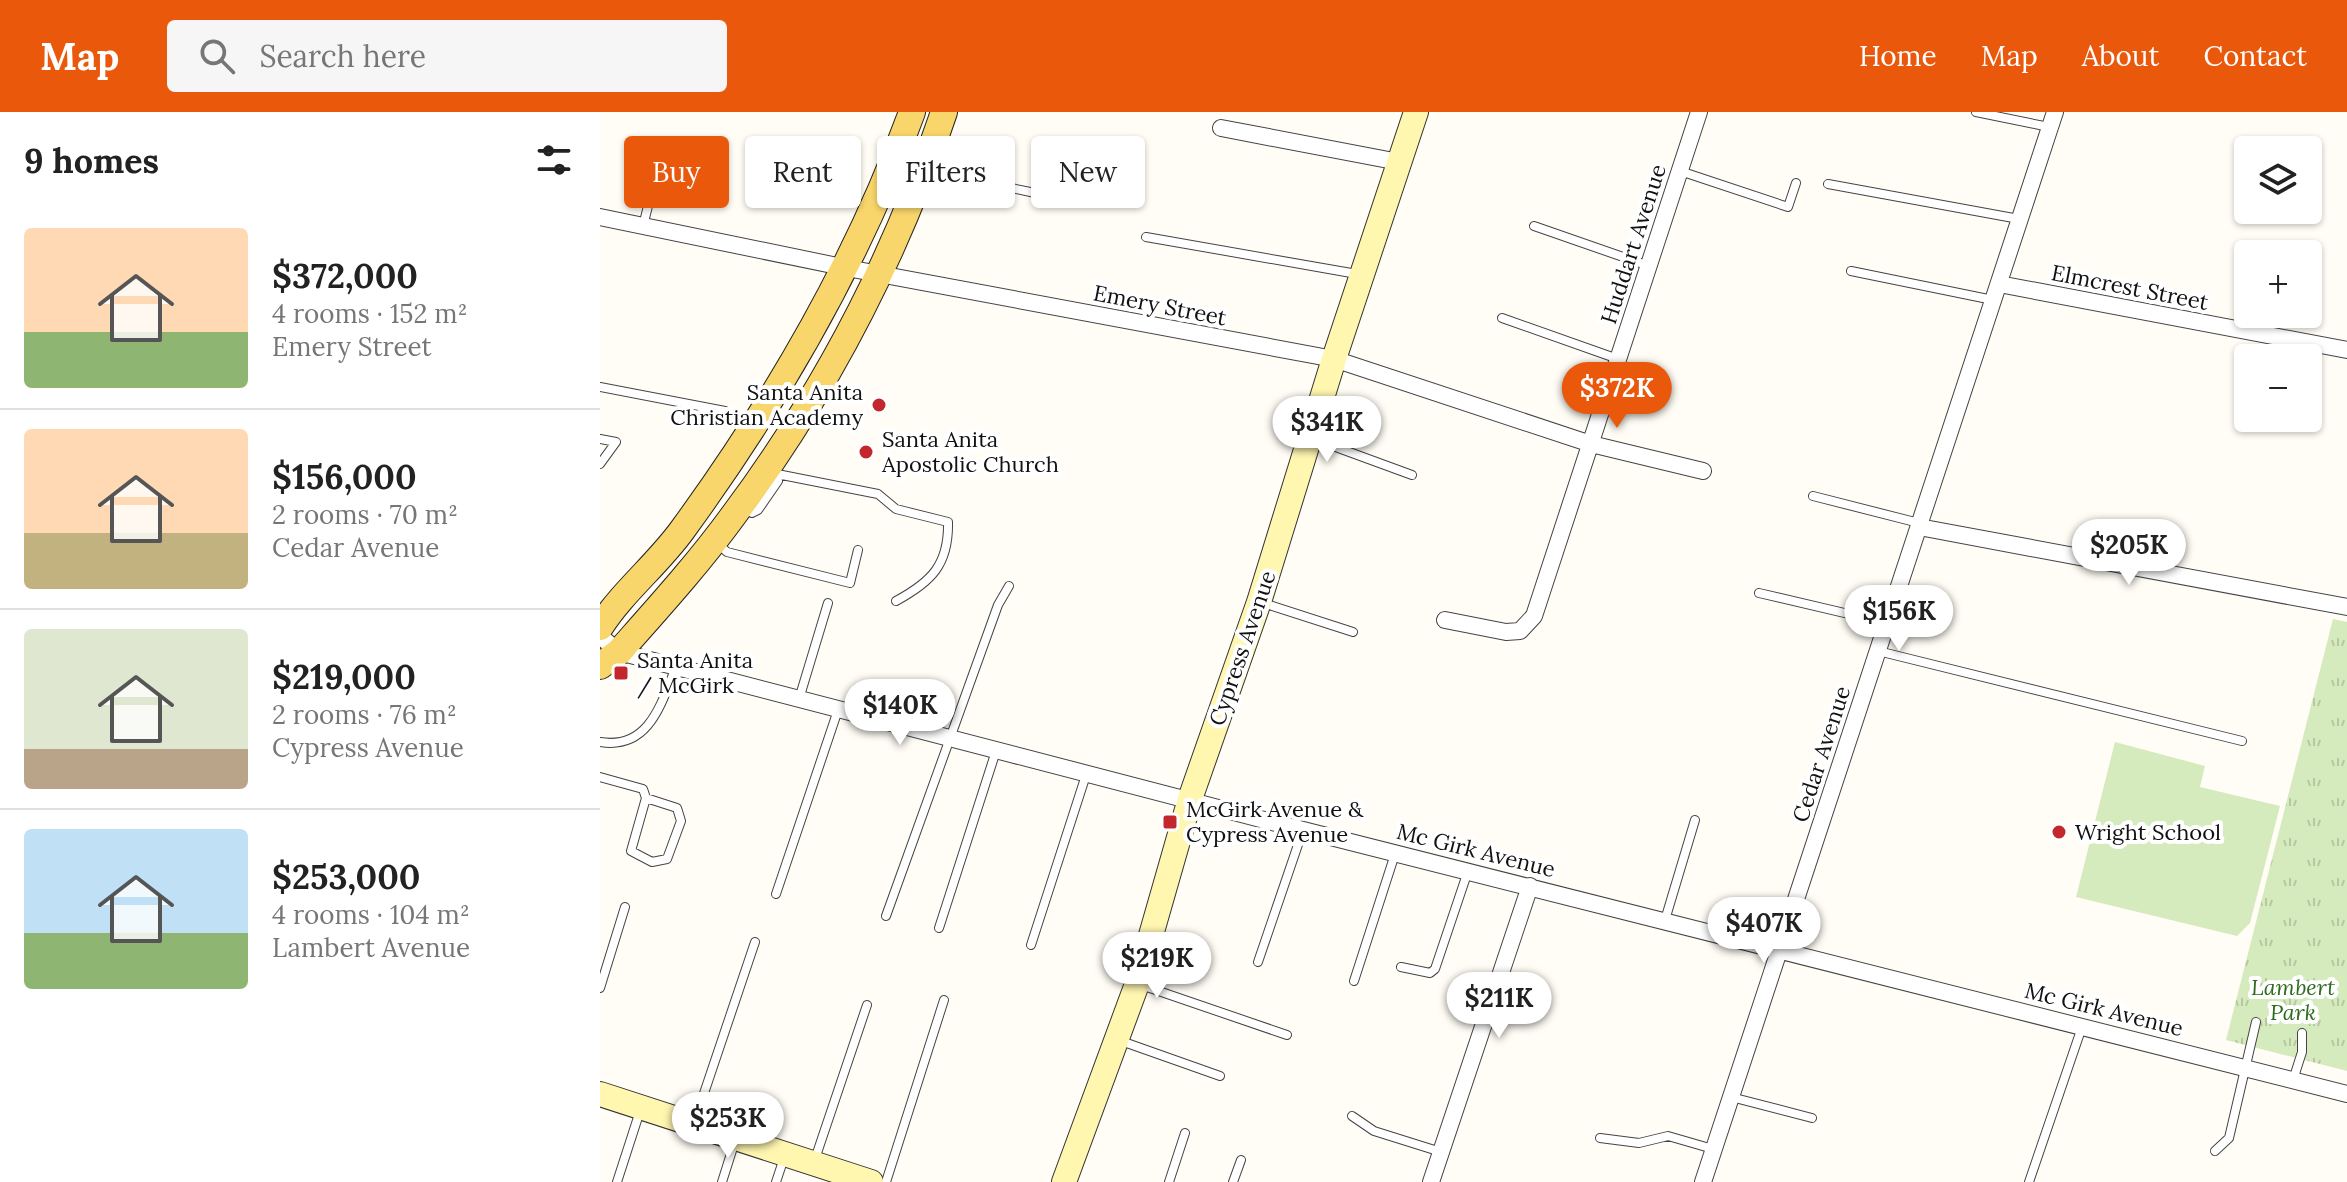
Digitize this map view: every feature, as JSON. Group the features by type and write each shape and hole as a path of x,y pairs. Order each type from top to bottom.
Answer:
{"main road":[{"path":"604,637 784,380 847,268 912,112"},
{"path":"936,136 944,112"},
{"path":"604,637 713,540 771,471 881,274 909,208"}],"street":[{"name":"Cypress Avenue","path":"1064,1182 1137,984 1190,799 1259,602 1334,359 1416,112"},
{"name":"Huddart Avenue","path":"1445,620 1506,632 1520,631 1534,616 1699,112"},
{"name":"Cedar Avenue","path":"1703,1182 2053,120"},
{"path":"1221,128 1399,162"},
{"name":"Emery Street","path":"600,217 847,268 1334,359 1591,444 1703,471"},
{"name":"Elmcrest Street","path":"1999,284 2347,350"},
{"path":"1920,525 2347,607"},
{"name":"Mc Girk Avenue","path":"604,637 676,667 799,700 2347,1094"},
{"path":"1431,1182 1530,886"},
{"path":"600,1094 871,1182"}],"lane":[{"path":"1976,112 2053,120"},
{"path":"1680,171 1788,207 1796,183"},
{"path":"1828,184 2020,219"},
{"path":"643,226 648,208"},
{"path":"1534,226 1649,266"},
{"path":"1146,237 1362,275"},
{"path":"1851,271 1994,300"},
{"path":"1502,318 1619,359"},
{"path":"600,387 725,411 751,430"},
{"path":"1310,438 1412,475"},
{"path":"600,439 616,442 600,464"},
{"path":"771,471 878,494 896,509 948,522 948,541 933,577 896,601"},
{"path":"1813,496 1920,525"},
{"path":"713,540 727,552 850,583 858,550"},
{"path":"886,916 998,605 1009,586"},
{"path":"1759,593 1887,623"},
{"path":"1259,602 1353,632"},
{"path":"799,700 828,603"},
{"path":"1878,651 2242,741"},
{"path":"600,742 627,743 648,728 676,667"},
{"path":"776,894 838,710"},
{"path":"939,928 996,751"},
{"path":"1031,945 1086,775"},
{"path":"600,777 643,789 646,798 631,851 652,862 667,859 681,821 677,808 646,798"},
{"path":"1665,920 1695,820"},
{"path":"1258,962 1303,830"},
{"path":"1354,981 1395,853"},
{"path":"1401,967 1430,973 1435,969 1468,871"},
{"path":"600,988 625,907"},
{"path":"693,1124 755,942"},
{"path":"1137,984 1287,1035"},
{"path":"886,1182 944,1000"},
{"path":"814,1163 867,1005"},
{"path":"2215,1151 2229,1138 2256,1022"},
{"path":"2029,1182 2082,1026"},
{"path":"2293,1080 2302,1052 2302,1033"},
{"path":"1117,1039 1220,1076"},
{"path":"1731,1097 1812,1118"},
{"path":"617,1182 641,1107"},
{"path":"1352,1116 1374,1131 1441,1152"},
{"path":"1169,1182 1185,1133"},
{"path":"1600,1138 1639,1143 1668,1136 1714,1149"},
{"path":"722,1182 736,1138"},
{"path":"776,1182 785,1154"},
{"path":"1233,1182 1241,1160"}],"green space":[{"name":"Lambert Park","path":"2333,619 2347,622 2347,1071 2226,1040"},
{"path":"2115,742 2205,766 2200,787 2280,806 2250,923 2237,936 2076,897"}],"place":[{"name":"Santa Anita Christian Academy","path":"879,405"},
{"name":"Santa Anita Apostolic Church","path":"866,452"},
{"name":"Santa Anita / McGirk","path":"621,673"},
{"name":"McGirk Avenue & Cypress Avenue","path":"1170,822"},
{"name":"Wright School","path":"2059,832"}]}
